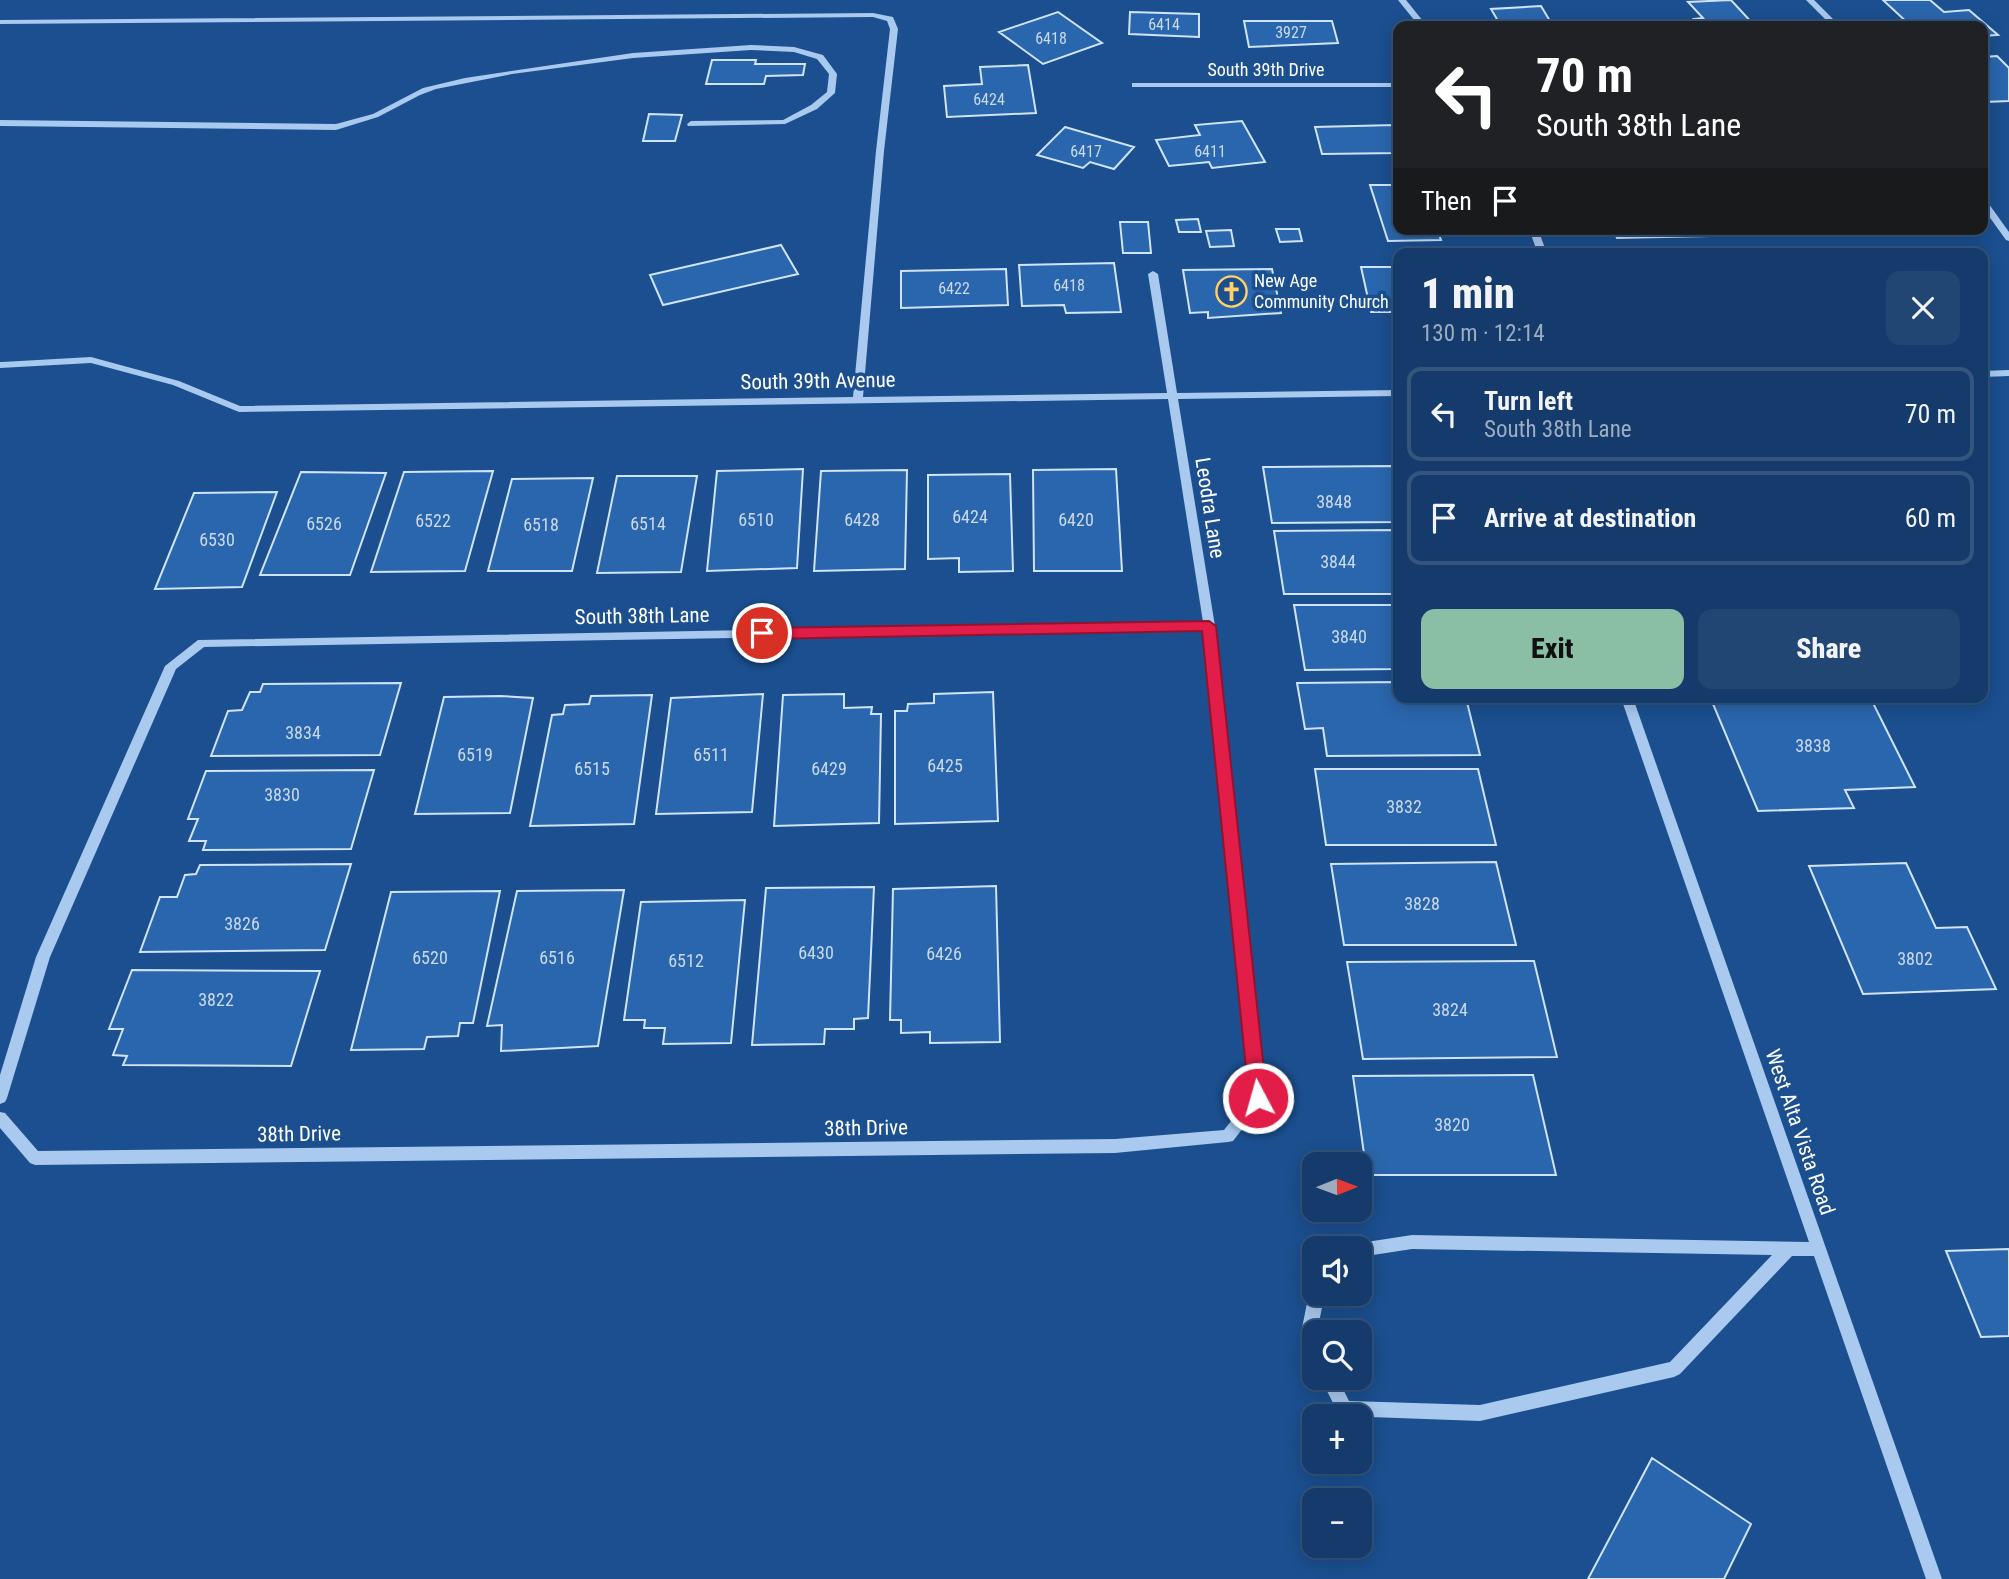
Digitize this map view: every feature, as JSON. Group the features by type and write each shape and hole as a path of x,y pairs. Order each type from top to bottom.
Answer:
{"street":[{"path":"1402,0 1419,21"},
{"path":"1810,0 1831,21"},
{"path":"0,22 873,15 890,19 894,29 880,151 858,400"},
{"path":"0,123 336,128 367,120 431,88 473,78 696,49 751,47 794,50 820,57 833,74 831,93 814,107 785,122 691,124"},
{"name":"South 39th Drive","path":"1135,85 1393,85"},
{"path":"1988,209 2009,238"},
{"name":"Leodra Lane","path":"1153,274 1209,626"},
{"name":"South 39th Avenue","path":"2,365 91,360 176,383 239,409 1393,393"},
{"path":"1988,374 2009,373"},
{"name":"South 38th Lane","path":"0,1098 43,957 171,666 202,643 1209,626"},
{"name":"38th Drive","path":"0,1118 34,1158 1115,1146 1228,1136 1258,1098 1209,626"},
{"name":"West Alta Vista Road","path":"1630,703 1934,1579"},
{"path":"1372,1248 1412,1242 1818,1249"},
{"path":"1335,1390 1345,1409 1480,1413 1674,1368 1788,1249"}],"building":[{"path":"1731,0 1750,21 1696,21 1694,19 1703,18 1688,2"},
{"path":"1883,0 1930,0 1944,12 1969,10 1982,21 1906,21"},
{"path":"1541,6 1550,21 1498,21 1491,9"},
{"path":"1058,12 1102,43 1043,64 999,32"},
{"path":"1130,12 1199,14 1199,37 1129,34"},
{"path":"1244,21 1332,21 1338,43 1249,47"},
{"path":"1988,26 1998,35 1988,36"},
{"path":"1997,56 2009,68 2009,101 1988,102 1988,57"},
{"path":"712,60 756,60 755,64 805,64 803,75 766,76 764,84 706,84"},
{"path":"1028,65 1036,113 947,117 944,86 982,84 980,67"},
{"path":"649,114 682,115 675,141 643,141"},
{"path":"1242,121 1265,162 1212,168 1209,162 1169,166 1156,140 1200,135 1195,125"},
{"path":"1393,125 1393,153 1322,154 1315,127"},
{"path":"1065,127 1134,147 1114,169 1090,162 1083,168 1037,155"},
{"path":"1370,185 1393,185 1393,235 1439,235 1441,240 1388,241"},
{"path":"1198,219 1201,232 1179,232 1176,220"},
{"path":"1120,222 1148,222 1151,253 1123,253"},
{"path":"1276,229 1299,229 1302,241 1280,242"},
{"path":"1231,230 1234,246 1210,247 1206,231"},
{"path":"1616,235 1709,236 1617,238"},
{"path":"781,245 798,274 663,305 650,275"},
{"path":"1114,263 1121,312 1066,313 1064,305 1022,306 1019,265"},
{"path":"1361,267 1393,267 1393,312 1371,312"},
{"path":"1006,269 1008,305 901,308 901,271"},
{"name":"New Age Community Church","path":"1272,269 1281,313 1208,318 1208,312 1190,313 1183,270"},
{"path":"1393,466 1393,522 1272,523 1263,467"},
{"path":"803,469 797,568 707,571 717,471"},
{"path":"1116,469 1122,571 1034,571 1033,470"},
{"path":"907,470 905,569 814,571 821,471"},
{"path":"493,471 465,571 371,572 404,472"},
{"path":"301,472 386,473 350,575 260,575"},
{"path":"1010,474 1013,571 959,572 959,558 928,559 928,475"},
{"path":"617,476 697,476 681,572 597,573"},
{"path":"593,478 572,571 488,571 512,479"},
{"path":"277,492 242,587 155,589 194,493"},
{"path":"1393,530 1393,594 1284,594 1274,531"},
{"path":"1294,605 1393,605 1393,669 1305,670"},
{"path":"1393,682 1393,703 1467,703 1480,755 1327,756 1323,728 1305,729 1297,683"},
{"path":"401,683 380,755 211,756 228,711 242,710 250,692 260,692 263,684"},
{"path":"993,692 998,821 895,824 895,711 907,711 908,704 934,703 934,694"},
{"path":"763,694 752,812 656,814 671,698"},
{"path":"844,694 844,708 872,707 871,714 881,714 879,823 774,826 783,695"},
{"path":"652,695 634,824 530,826 552,715 563,714 565,705 589,704 591,696"},
{"path":"444,697 533,698 510,813 415,814"},
{"path":"1873,703 1915,787 1845,790 1854,808 1758,811 1713,704"},
{"path":"1315,769 1478,769 1496,845 1326,845"},
{"path":"374,770 351,849 203,850 206,841 189,841 198,819 188,819 206,771"},
{"path":"1496,862 1516,945 1344,945 1331,864"},
{"path":"1906,863 1936,928 1967,927 1996,989 1863,994 1809,866"},
{"path":"351,864 325,950 140,952 160,897 177,897 185,875 196,874 200,865"},
{"path":"996,886 1000,1042 930,1043 930,1032 901,1033 901,1020 890,1020 893,889"},
{"path":"874,887 868,1018 854,1019 854,1029 825,1029 824,1044 752,1045 766,888"},
{"path":"624,890 598,1046 501,1051 502,1025 487,1026 517,891"},
{"path":"500,891 473,1023 460,1023 458,1036 427,1037 424,1049 351,1050 391,892"},
{"path":"745,900 731,1043 663,1044 665,1028 644,1028 645,1020 624,1020 641,902"},
{"path":"1534,961 1557,1057 1363,1059 1347,962"},
{"path":"132,970 320,971 291,1066 123,1065 127,1056 113,1055 123,1029 109,1029"},
{"path":"1533,1075 1556,1175 1372,1175 1372,1152 1364,1152 1353,1076"},
{"path":"2009,1249 2009,1336 1981,1337 1946,1251"},
{"path":"1652,1458 1751,1524 1724,1579 1588,1579"}],"place":[{"name":"New Age Community Church","path":"1231,291"}],"route":[{"path":"762,633 1209,626 1258,1098"}]}
